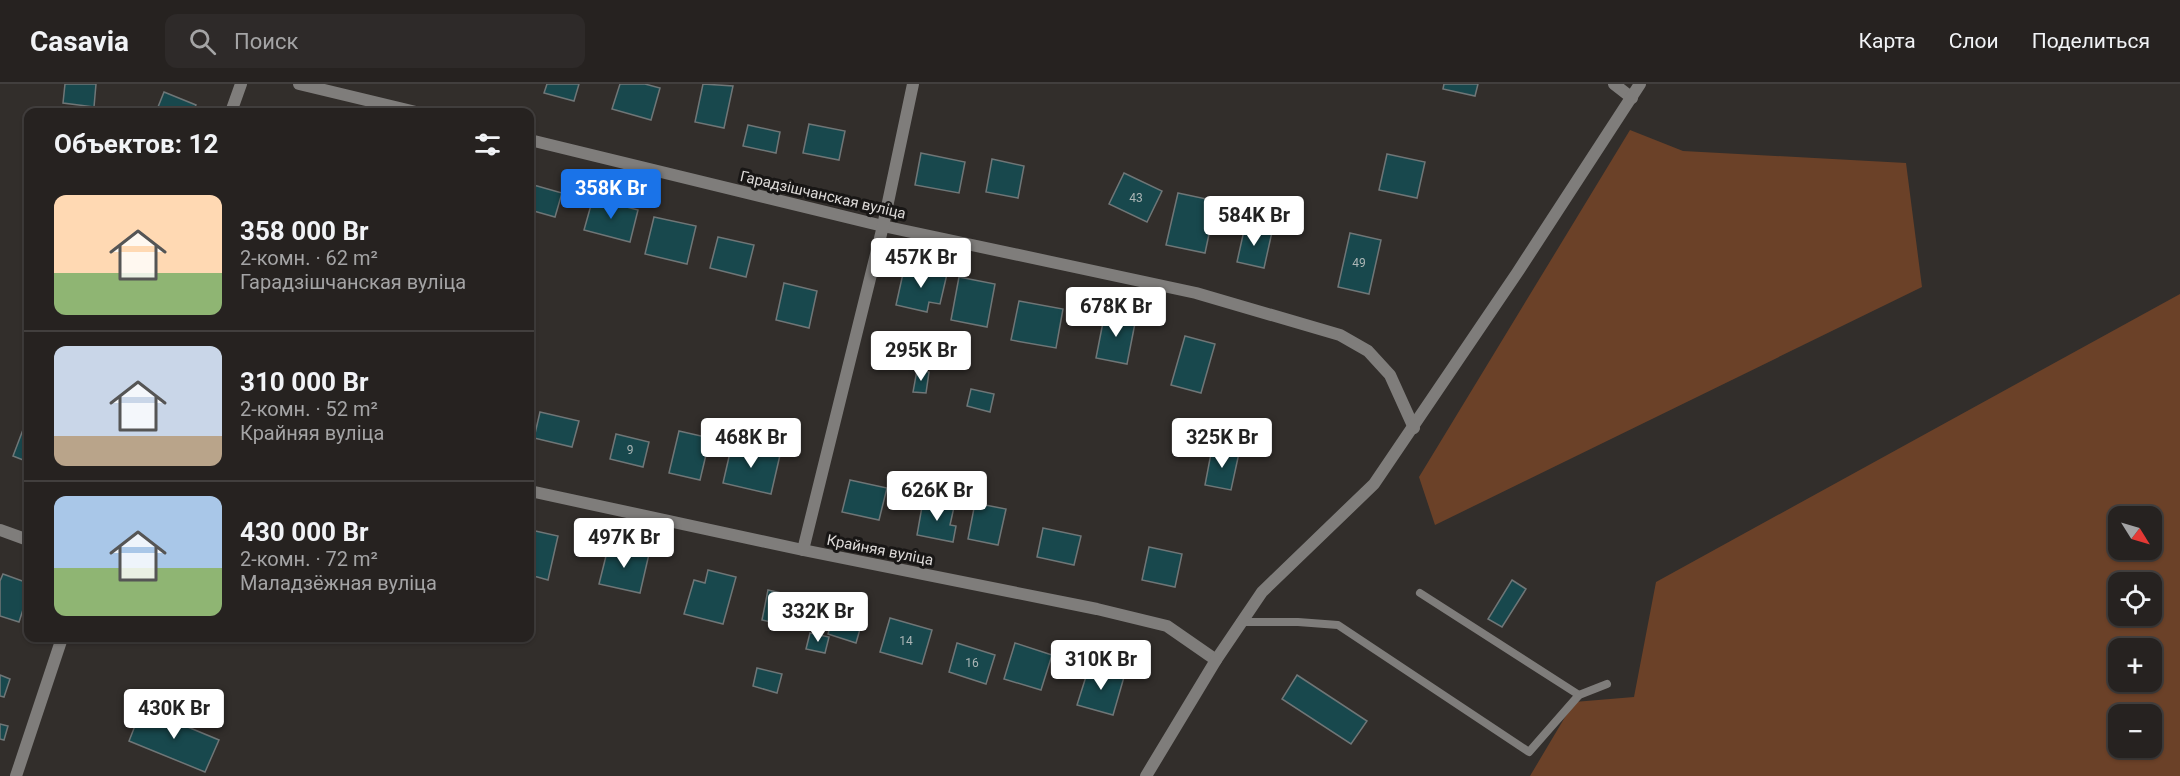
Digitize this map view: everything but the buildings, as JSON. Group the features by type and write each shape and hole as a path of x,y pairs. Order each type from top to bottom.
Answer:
{"street":[{"path":"232,108 241,84"},
{"path":"299,84 399,108"},
{"path":"803,550 883,226 913,84"},
{"path":"1614,84 1632,98"},
{"path":"1146,776 1216,660 1262,592 1374,484 1414,428 1640,84"},
{"name":"Гарадзішчанская вуліца","path":"534,141 883,226 1196,292 1340,335 1368,351 1390,375 1414,428"},
{"name":"Крайняя вуліца","path":"534,492 803,550 1098,609 1167,626 1216,660"},
{"path":"0,530 24,539"},
{"path":"16,776 62,642"}],"lane":[{"path":"1420,593 1579,694"},
{"path":"1240,622 1338,625 1529,752 1579,694 1607,684"}],"shaded area":[{"path":"1630,130 1683,151 1906,163 1922,287 1435,525 1419,477"},
{"path":"2180,294 2180,776 1530,776 1574,702 1634,697 1656,582"}]}
